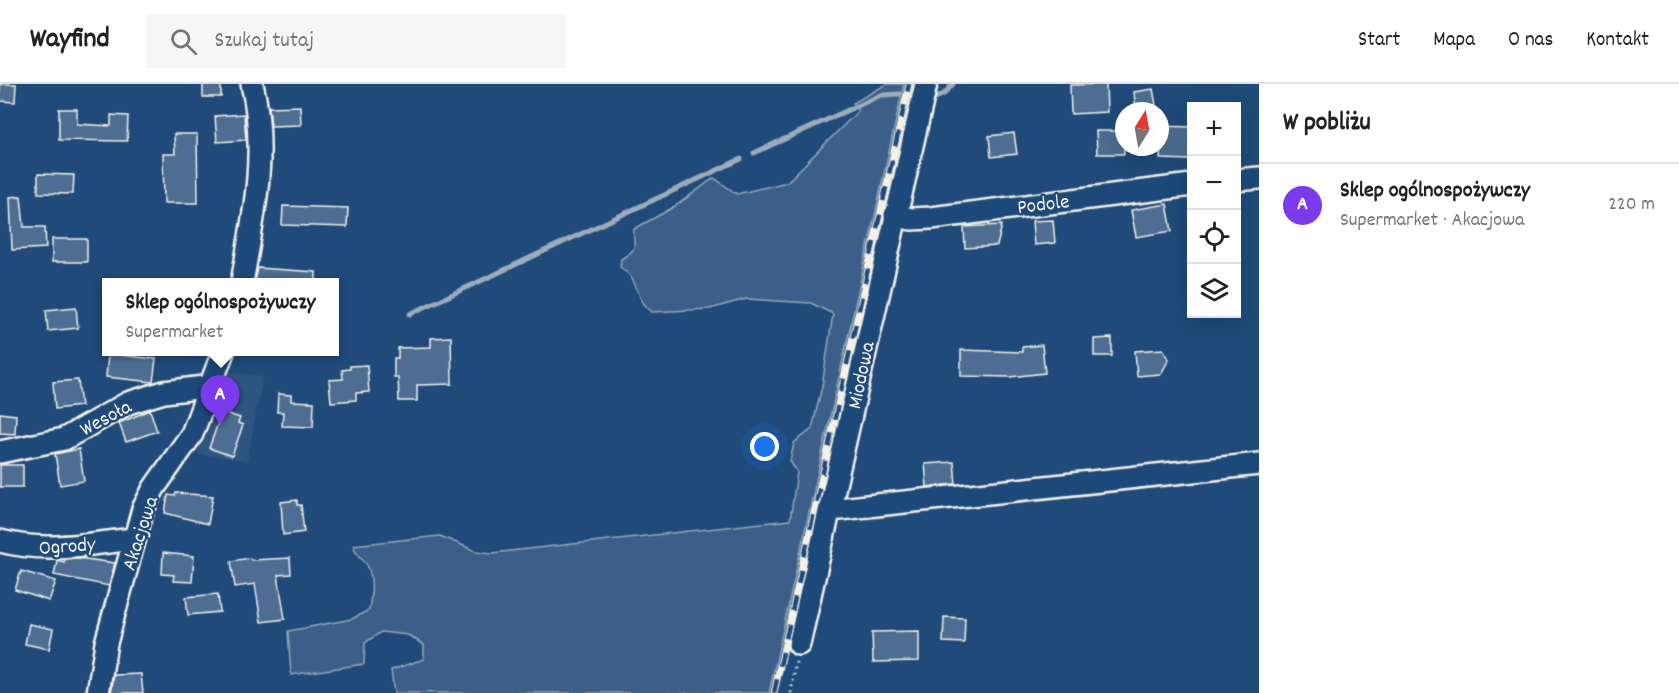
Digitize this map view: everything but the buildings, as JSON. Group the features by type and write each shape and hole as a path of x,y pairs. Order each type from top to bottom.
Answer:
{"street":[{"path":"243,278 259,181 258,122 252,84"},
{"name":"Miodowa","path":"799,644 924,94"},
{"path":"1241,180 1259,178"},
{"name":"Podole","path":"895,215 911,219 931,218 1187,186"},
{"name":"Akacjowa","path":"98,693 106,643 143,509 154,488 192,434 221,356"},
{"name":"Wesoła","path":"0,452 64,439 128,403 164,392 212,386"},
{"path":"830,510 1259,464"},
{"name":"Ogrody","path":"0,541 30,548 61,548 134,539"}],"path":[{"path":"791,693 799,644"}],"shaded area":[{"path":"887,84 904,84 769,693 394,693 391,670 424,659 424,645 408,635 381,632 365,643 364,664 291,675 288,631 352,619 369,610 371,576 365,562 353,545 440,536 476,551 492,553 790,520 797,472 790,461 794,443 812,429 822,386 833,314 811,303 746,299 710,309 652,312 642,301 632,278 620,267 621,259 633,249 634,229 674,207 714,178 737,194 787,182 858,111 853,103"},
{"path":"230,371 263,377 247,461 197,454 218,409"}],"waterway":[{"path":"931,100 944,94 953,84"},
{"path":"754,153 881,95 900,94"},
{"path":"410,314 741,159"}],"railway":[{"path":"774,693 909,84"}],"place":[{"name":"Sklep ogólnospożywczy","path":"220,425"}]}
